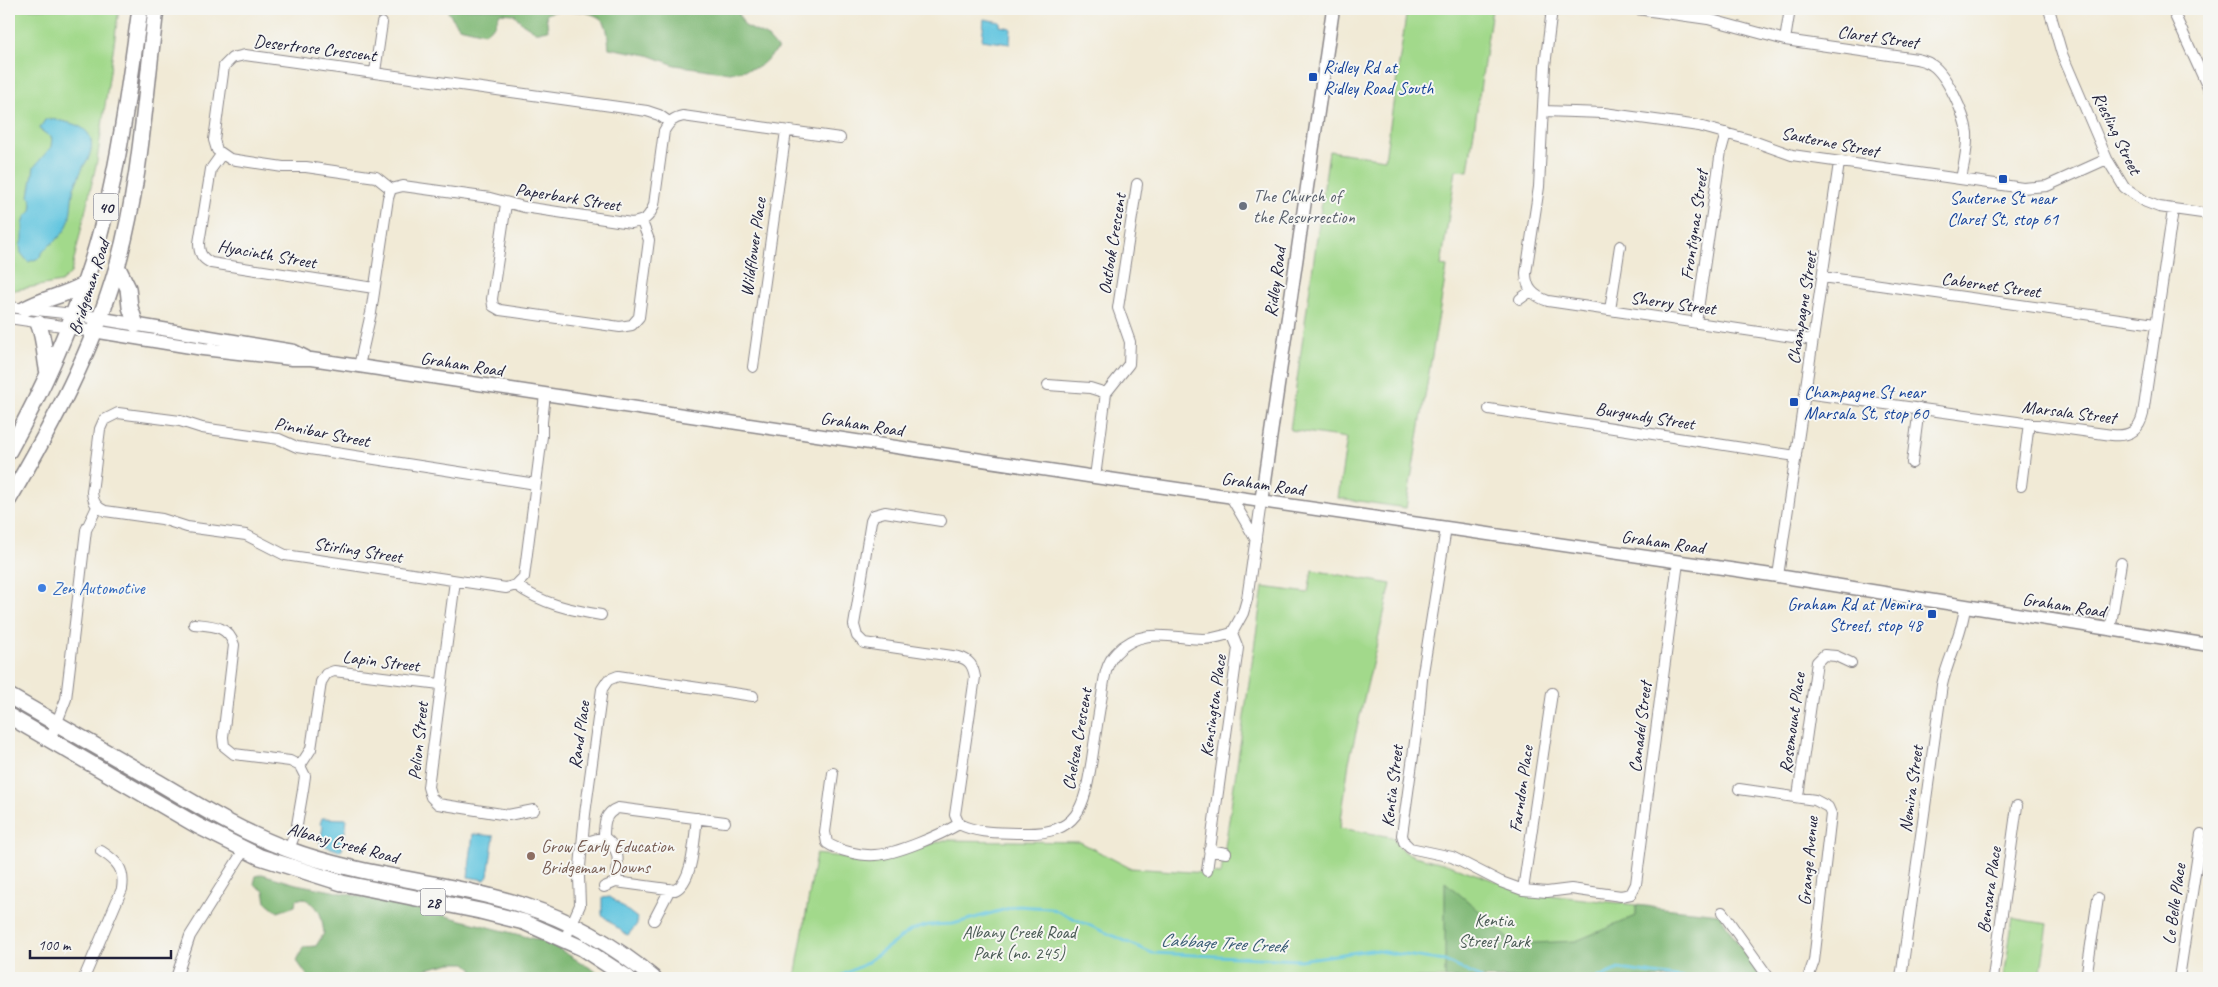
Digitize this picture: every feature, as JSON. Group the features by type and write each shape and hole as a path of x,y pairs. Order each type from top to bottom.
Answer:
{"main road":[{"name":"Bridgeman Road","path":"9,451 48,373 71,321 102,224 123,128 140,9"},
{"name":"Bridgeman Road","path":"9,499 61,408 98,326 117,266 130,210 143,129 156,9"},
{"path":"123,128 143,129"},
{"path":"117,266 128,288 130,307 136,325"},
{"path":"25,309 41,300 68,293 83,285"},
{"path":"38,323 42,334 48,373"},
{"name":"Albany Creek Road","path":"9,696 219,818 289,849 354,870 512,902 546,913 572,925 616,950 653,978"},
{"name":"Albany Creek Road","path":"9,716 198,826 244,850 320,877 508,917 565,939 596,956 628,978"}],"street":[{"name":"Ridley Road","path":"1261,502 1333,9"},
{"path":"1520,299 1531,291 1528,286 1526,273 1539,187 1545,66 1552,9"},
{"name":"Claret Street","path":"1638,9 1708,19 1784,40 1923,60 1932,65 1945,79 1965,125 1967,143 1961,179"},
{"path":"1784,40 1790,9"},
{"name":"Riesling Street","path":"2049,9 2062,54 2107,159 2118,179 2134,196 2146,202 2173,210 2209,214"},
{"path":"2172,9 2209,90"},
{"path":"375,72 382,23"},
{"name":"Desertrose Crescent","path":"221,154 217,150 214,140 224,66 232,58 245,55 647,111 659,115 669,122"},
{"name":"Sauterne Street","path":"1543,111 1626,115 1699,126 1792,155 2035,188 2059,181 2107,159"},
{"path":"669,122 683,116 840,138"},
{"name":"Paperbark Street","path":"391,189 402,186 490,198 506,204 631,223 642,222 650,216 654,205 664,131 669,122"},
{"name":"Wildflower Place","path":"753,368 786,131"},
{"name":"Frontignac Street","path":"1696,323 1721,151 1726,133"},
{"path":"221,154 230,159 283,167 306,167 376,176 391,189 359,366"},
{"name":"Hyacinth Street","path":"221,154 210,169 199,243 199,252 204,259 211,263 374,288"},
{"name":"Champagne Street","path":"1778,576 1839,162"},
{"name":"Outlook Crescent","path":"1106,393 1129,364 1130,342 1118,308 1137,184"},
{"path":"506,204 492,299 493,306 500,310 620,327 632,325 639,317 648,240 642,222"},
{"name":"Marsala Street","path":"1805,392 2119,436 2130,433 2139,426 2143,414 2173,210"},
{"path":"1610,310 1620,246"},
{"name":"Cabernet Street","path":"1823,277 2155,324"},
{"name":"Sherry Street","path":"1531,291 1548,301 1813,340"},
{"name":"Graham Road","path":"9,307 223,351 292,360 311,359 1261,502 1778,576 2209,645"},
{"name":"Graham Road","path":"9,318 38,323 71,321"},
{"name":"Graham Road","path":"98,326 136,325 294,351 311,359"},
{"path":"1048,385 1090,388 1106,393 1094,477"},
{"path":"545,394 524,577 516,585 528,594 553,604 572,610 601,615"},
{"path":"1912,463 1919,408"},
{"name":"Burgundy Street","path":"1489,410 1796,456"},
{"name":"Pinnibar Street","path":"97,507 92,500 92,492 100,428 104,420 118,413 180,421 202,428 279,439 296,447 536,484"},
{"path":"2021,486 2029,424"},
{"path":"1231,497 1256,540"},
{"name":"Kensington Place","path":"1206,872 1238,648 1232,633 1243,613 1247,599 1261,502"},
{"path":"50,740 57,724 67,689 86,530 97,507"},
{"name":"Stirling Street","path":"97,507 105,511 162,519 188,527 246,536 285,555 506,588 516,585"},
{"path":"833,773 825,832 827,843 836,849 873,855 887,853 943,833 959,824 955,815 975,677 973,666 968,660 959,657 864,643 857,636 854,625 871,521 874,515 885,512 942,521"},
{"name":"Kentia Street","path":"1446,528 1422,679 1420,713 1402,835 1404,842 1410,848 1452,857 1501,882 1523,890 1547,892 1571,889 1620,896 1631,894"},
{"name":"Canadel Street","path":"1631,894 1636,884 1678,562"},
{"path":"2110,630 2121,563"},
{"name":"Pelion Street","path":"455,581 428,787 431,797 438,804 508,815 534,810"},
{"name":"Nemira Street","path":"1900,978 1942,686 1945,670 1963,624 1965,607"},
{"path":"194,624 224,628 231,635 234,644 223,737 224,746 234,754 290,761 300,766 305,776 296,830 289,849"},
{"name":"Chelsea Crescent","path":"959,824 972,831 1042,833 1064,825 1074,817 1086,796 1105,672 1116,653 1136,639 1164,634 1202,639 1216,638 1232,633"},
{"name":"Rosemount Place","path":"1798,796 1817,662 1824,655 1836,656 1851,663"},
{"name":"Lapin Street","path":"300,766 311,749 321,682 326,674 334,671 440,684"},
{"name":"Rand Place","path":"565,939 580,905 579,877 583,840 602,688 608,680 618,676 752,696"},
{"name":"Farndon Place","path":"1523,890 1552,693"},
{"name":"Grange Avenue","path":"1739,789 1798,796 1822,802 1828,807 1831,814 1814,961 1808,978"},
{"name":"Bensara Place","path":"1993,978 2017,806"},
{"path":"604,837 606,817 618,808 726,822"},
{"path":"604,887 616,882 670,889 680,887 687,876 697,818"},
{"name":"Le Belle Place","path":"2179,978 2200,834"},
{"path":"583,840 590,841 604,837"},
{"path":"604,837 618,853 616,882"},
{"path":"176,978 190,936 244,850"},
{"path":"1209,850 1226,853"},
{"path":"84,978 122,889 124,879 119,864 101,851"},
{"path":"654,920 670,889"},
{"path":"2086,978 2098,898"},
{"path":"1722,912 1769,978"}],"green space":[{"path":"9,9 119,9 97,161 71,273 61,282 9,291"},
{"path":"449,9 742,9 739,15 745,26 766,36 778,49 759,67 730,73 675,65 648,55 609,48 605,24 595,15 587,13 560,11 546,14 548,30 536,32 522,23 514,14 500,13 495,25 485,33 459,27 448,12"},
{"path":"1407,9 1492,9 1468,171 1456,170 1441,266 1447,267 1406,508 1338,498 1347,438 1290,430 1329,151 1385,159"},
{"path":"1312,570 1391,584 1349,762 1340,828 1392,837 1403,851 1414,856 1443,863 1531,893 1636,905 1637,916 1683,978 795,978 816,854 878,861 944,840 1080,842 1130,868 1221,874 1263,587 1308,593"},
{"path":"262,874 296,884 399,904 547,942 607,978 469,978 473,969 466,963 451,963 422,970 406,977 394,975 389,978 309,978 297,961 303,947 316,946 324,933 319,912 317,908 303,898 296,900 295,906 278,912 266,902 264,891 254,884 256,876"},
{"name":"Kentia Street Park","path":"1445,882 1483,914 1513,944 1576,941 1636,916 1636,905 1719,914 1761,978 1445,978"},
{"path":"2013,916 2016,919 2048,924 2040,978 2004,978"}],"water":[{"path":"984,19 1000,22 1000,26 1011,28 1010,44 982,40"},
{"path":"45,120 67,122 82,128 91,139 91,147 89,158 74,188 70,217 66,228 39,258 28,262 21,253 20,245 23,239 23,224 25,217 31,211 32,203 29,196 34,167 51,147 52,138 39,129"},
{"path":"322,818 347,819 342,850 339,851 320,844 323,826 320,824"},
{"path":"473,834 494,836 488,876 485,880 468,877"},
{"path":"610,897 637,918 637,924 628,935 602,915 602,898"}],"waterway":[{"name":"Cabbage Tree Creek","path":"836,978 865,964 911,930 929,925 953,924 1017,906 1050,908 1152,953 1300,960 1371,950 1445,961 1481,978"},
{"name":"Cabbage Tree Creek","path":"1597,978 1619,969 1683,978"}],"place":[{"name":"Ridley Rd at Ridley Road South","path":"1313,77"},
{"name":"Sauterne St near Claret St, stop 61","path":"2003,179"},
{"name":"The Church of the Resurrection","path":"1243,206"},
{"name":"Champagne St near Marsala St, stop 60","path":"1794,402"},
{"name":"Zen Automotive","path":"42,588"},
{"name":"Graham Rd at Nemira Street, stop 48","path":"1932,614"},
{"name":"Grow Early Education Bridgeman Downs","path":"531,856"}],"park label":[{"name":"Albany Creek Road Park (no. 245)","path":"1019,942"}]}
